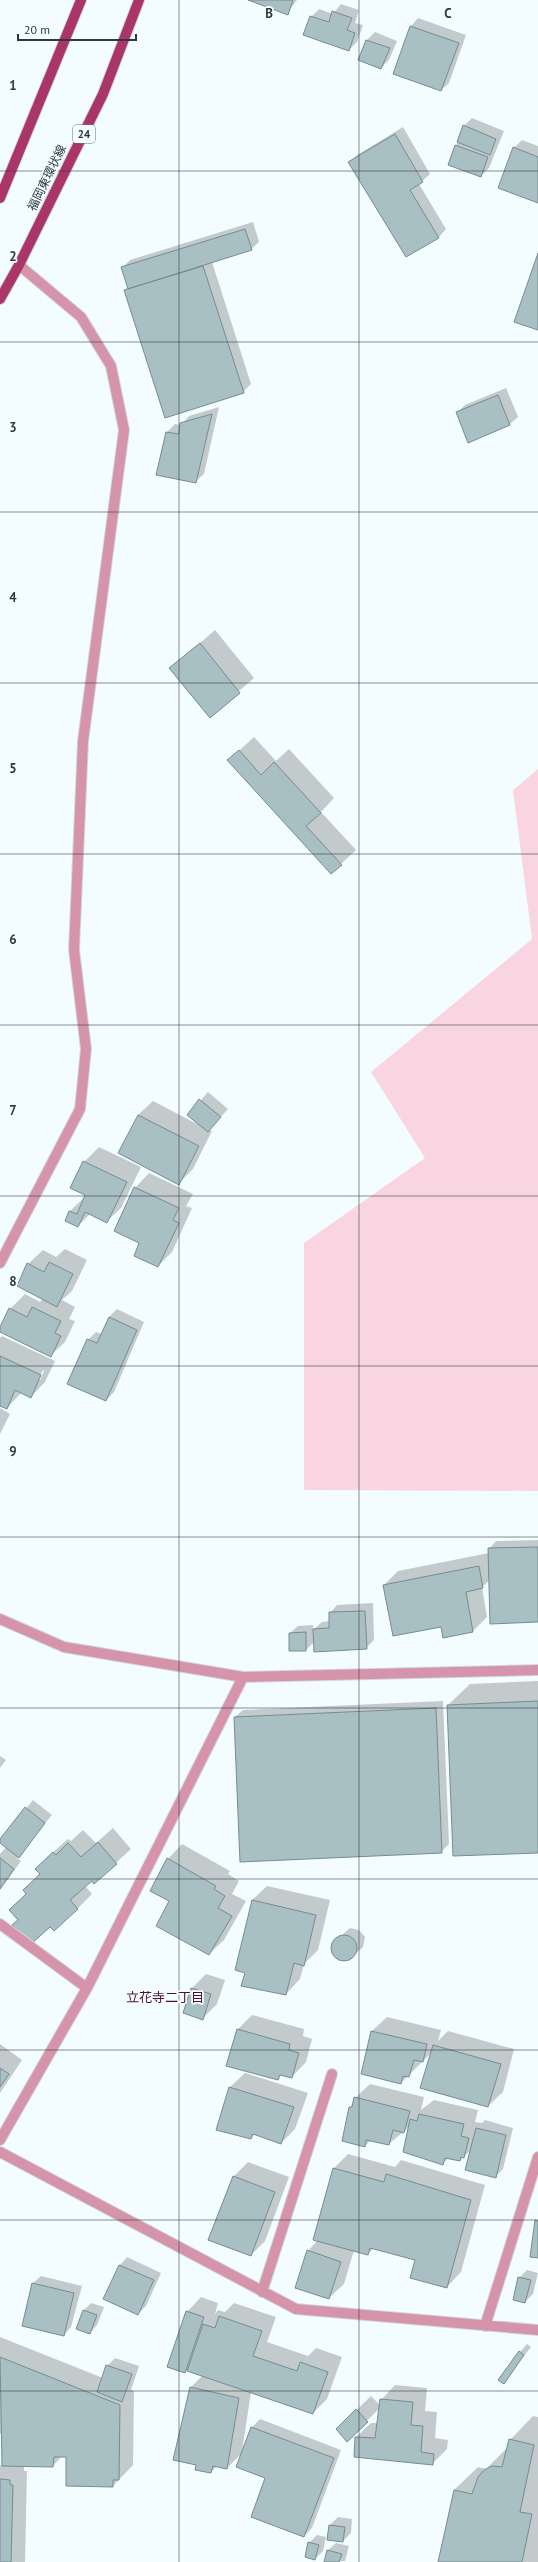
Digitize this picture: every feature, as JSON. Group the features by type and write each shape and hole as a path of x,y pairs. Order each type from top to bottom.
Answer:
{"main road":[{"path":"0,198 81,0"},
{"name":"福岡東環状線","path":"0,299 19,265 103,94 139,0"}],"street":[{"path":"0,1263 80,1109 86,1049 74,950 82,741 124,430 111,366 81,317 19,265"},
{"path":"0,1619 64,1647 243,1677 538,1670"},
{"path":"0,2140 87,1988 243,1677"},
{"path":"0,1924 87,1988"},
{"path":"262,2292 332,2074"},
{"path":"0,2152 296,2309 538,2330"},
{"path":"485,2326 538,2157"}],"shaded area":[{"path":"538,769 538,1491 304,1490 304,1243 425,1158 371,1072 532,939 513,790"}],"building":[{"path":"248,0 293,0 288,15"},
{"path":"332,11 352,18 347,30 355,33 349,51 303,35 310,16 329,22"},
{"path":"410,26 459,43 441,91 393,74"},
{"path":"366,40 390,48 381,69 358,60"},
{"path":"463,125 496,139 490,155 457,142"},
{"path":"395,134 423,182 410,190 439,238 406,257 348,162"},
{"path":"455,145 488,157 481,177 448,165"},
{"path":"513,147 538,157 538,203 498,188"},
{"path":"245,229 252,250 128,289 121,267"},
{"path":"538,253 538,330 514,322"},
{"path":"203,266 244,393 165,418 124,290"},
{"path":"498,395 510,425 468,443 456,412"},
{"path":"212,414 196,483 156,475 166,432 179,434 180,423"},
{"path":"200,643 240,693 210,718 169,668"},
{"path":"239,750 261,775 274,762 321,813 306,826 342,865 331,874 227,760"},
{"path":"199,1099 221,1117 208,1132 187,1115"},
{"path":"138,1115 199,1146 179,1185 118,1153"},
{"path":"83,1161 127,1182 107,1223 85,1212 78,1227 65,1221 69,1211 77,1214 85,1195 70,1188"},
{"path":"134,1187 179,1208 173,1220 179,1223 158,1267 134,1256 139,1243 114,1231"},
{"path":"49,1262 73,1274 57,1307 17,1286 27,1263 44,1272"},
{"path":"32,1307 61,1321 55,1333 61,1336 51,1357 0,1332 0,1327 9,1308 27,1317"},
{"path":"109,1317 137,1330 106,1401 67,1384 87,1339 97,1343"},
{"path":"0,1356 41,1375 31,1398 15,1390 7,1409 0,1406"},
{"path":"538,1547 538,1622 490,1624 488,1548"},
{"path":"479,1566 483,1588 466,1592 473,1632 443,1638 441,1627 393,1636 383,1585"},
{"path":"365,1611 367,1649 314,1652 313,1629 329,1628 329,1612"},
{"path":"306,1632 306,1651 289,1651 289,1633"},
{"path":"538,1701 538,1853 453,1856 447,1705"},
{"path":"436,1708 442,1853 240,1862 234,1717"},
{"path":"25,1807 45,1823 19,1858 0,1843 0,1839"},
{"path":"98,1842 117,1864 94,1884 92,1881 70,1900 78,1909 54,1931 50,1927 30,1945 12,1925 18,1920 9,1910 26,1894 23,1890 40,1874 35,1869 53,1852 56,1855 68,1843 81,1857"},
{"path":"0,1858 14,1869 0,1889"},
{"path":"167,1858 216,1886 214,1889 225,1896 218,1908 232,1916 209,1955 156,1926 169,1901 150,1891"},
{"path":"252,1900 316,1915 304,1966 294,1963 286,1995 241,1986 245,1973 235,1970"},
{"path":"344,1935 353,1939 357,1948 353,1957 344,1961 335,1957 331,1948 335,1939"},
{"path":"191,1988 211,1994 203,2020 183,2013"},
{"path":"237,2029 290,2044 289,2050 299,2053 292,2078 280,2075 278,2080 226,2066"},
{"path":"371,2031 427,2044 423,2062 414,2060 409,2077 403,2076 401,2084 361,2074"},
{"path":"433,2045 501,2064 488,2107 420,2088"},
{"path":"0,2068 9,2074 0,2087"},
{"path":"229,2087 294,2107 281,2144 253,2134 251,2139 216,2130"},
{"path":"354,2097 410,2111 404,2133 393,2130 389,2145 366,2140 365,2147 342,2141 349,2107 352,2107"},
{"path":"419,2114 464,2124 461,2136 469,2138 464,2158 461,2157 460,2161 445,2158 443,2165 403,2152 410,2119 417,2121"},
{"path":"476,2128 506,2135 496,2178 465,2170"},
{"path":"333,2168 384,2182 386,2174 471,2200 447,2288 410,2278 415,2260 370,2248 368,2255 313,2240"},
{"path":"233,2176 275,2192 251,2256 208,2240"},
{"path":"535,2220 538,2221 538,2258 530,2257"},
{"path":"307,2250 341,2262 329,2299 295,2288"},
{"path":"119,2265 154,2280 138,2315 103,2299"},
{"path":"518,2277 531,2280 525,2303 513,2300"},
{"path":"32,2283 74,2293 64,2336 22,2326"},
{"path":"83,2310 97,2315 90,2334 76,2329"},
{"path":"186,2311 204,2317 185,2373 167,2367"},
{"path":"219,2316 262,2331 253,2356 297,2371 300,2362 328,2372 313,2414 187,2371 203,2324 215,2328"},
{"path":"519,2351 524,2355 504,2384 498,2380"},
{"path":"0,2357 120,2405 119,2480 113,2480 113,2487 66,2486 66,2457 54,2457 53,2467 2,2466"},
{"path":"106,2365 132,2374 122,2402 97,2392"},
{"path":"190,2387 239,2398 227,2469 213,2466 211,2473 195,2470 196,2465 173,2460"},
{"path":"380,2399 413,2402 411,2425 423,2426 421,2452 434,2454 433,2465 354,2457 355,2437 375,2438"},
{"path":"356,2409 368,2422 347,2442 336,2429"},
{"path":"251,2427 334,2458 304,2537 251,2517 265,2478 236,2467"},
{"path":"509,2439 534,2445 520,2512 532,2514 522,2562 438,2562 454,2490 472,2494 478,2477 484,2470 492,2466 502,2467"},
{"path":"0,2479 10,2480 10,2485 13,2485 11,2562 0,2562"},
{"path":"329,2525 345,2527 343,2542 327,2540"},
{"path":"308,2542 319,2545 315,2560 305,2557"},
{"path":"327,2550 342,2554 339,2562 324,2562"}],"district":[{"name":"立花寺二丁目","path":"165,1997"}]}
